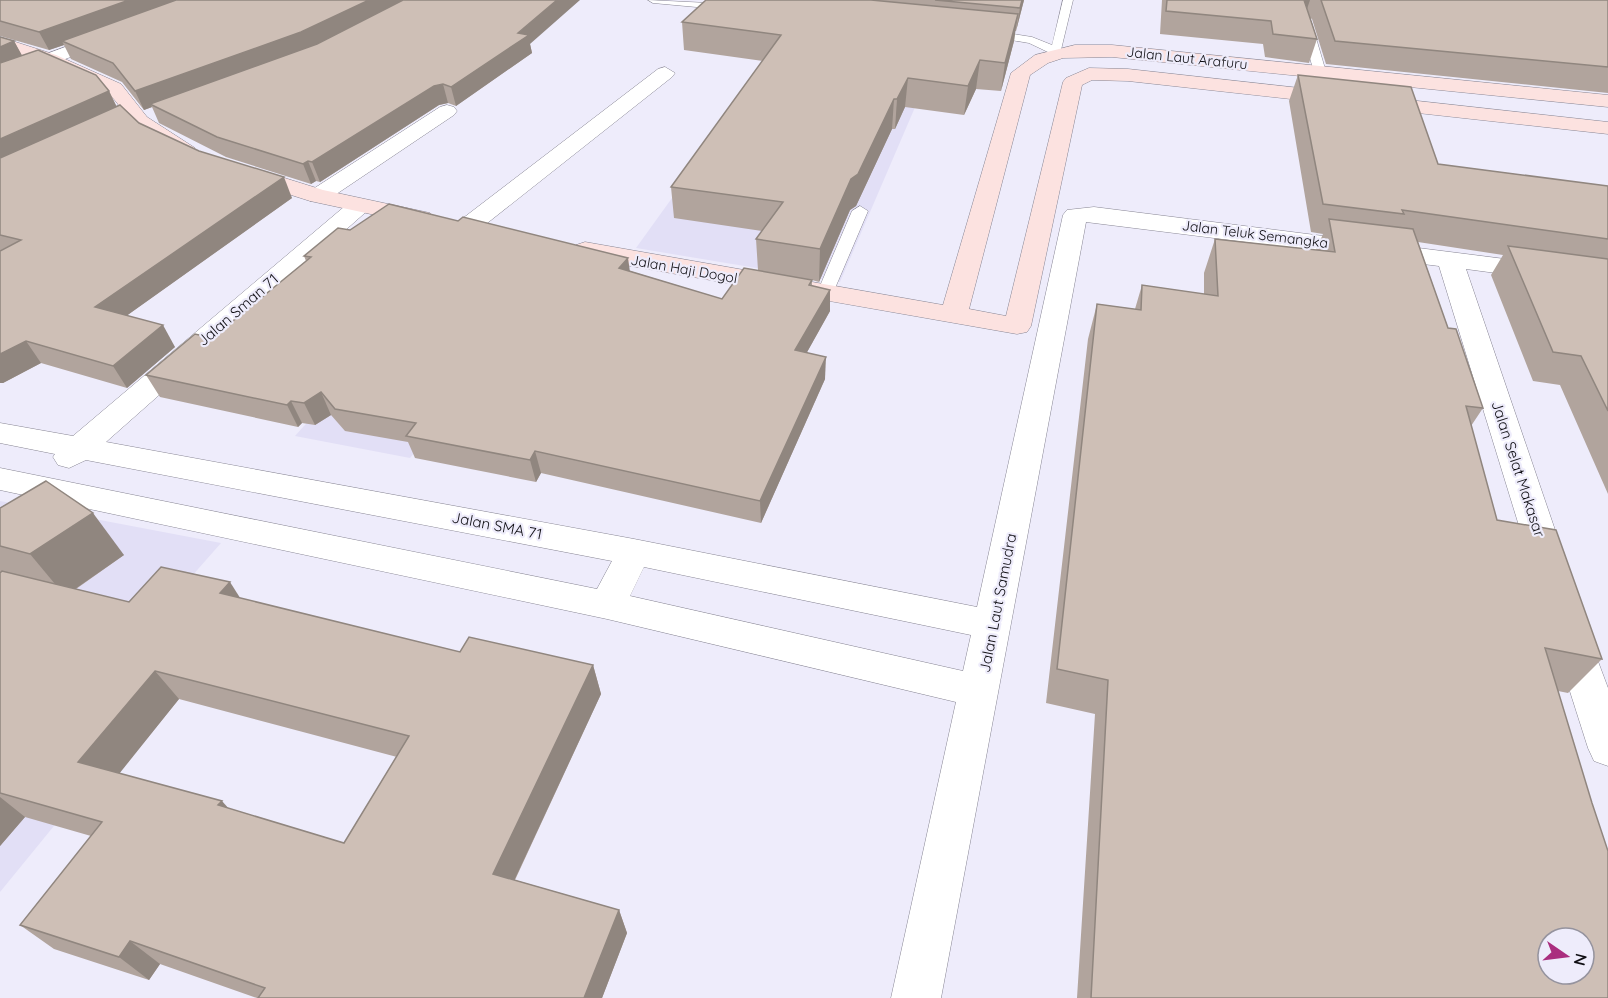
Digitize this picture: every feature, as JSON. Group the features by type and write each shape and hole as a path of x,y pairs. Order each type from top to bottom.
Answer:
{"street":[{"path":"0,78 121,32"},
{"path":"0,43 49,59 114,88 126,100 137,117 158,135 218,163 318,196 501,234"},
{"name":"Jalan Laut Arafuru","path":"954,315 1021,73 1033,62 1056,51 1112,51 1608,101"},
{"path":"467,227 665,73"},
{"name":"Jalan Laut Arafuru","path":"1035,328 1073,82 1089,74 1128,75 1608,128"},
{"path":"318,196 447,111"},
{"name":"Jalan Sman 71","path":"19,489 80,447 359,206"},
{"name":"Jalan Laut Samudra","path":"916,998 993,625 1035,328 1072,219 1081,213"},
{"name":"Jalan Teluk Semangka","path":"1081,213 1608,280"},
{"name":"Jalan Haji Dogol","path":"567,247 1035,328"},
{"name":"Jalan Selat Makasar","path":"1450,259 1608,748"},
{"name":"Jalan SMA 71","path":"0,433 634,552 993,625"},
{"path":"19,489 607,605 980,691"},
{"path":"607,605 634,552"}],"lane":[{"path":"653,0 745,9"},
{"path":"975,32 1016,36 1056,51 1068,0"},
{"path":"1304,20 1320,72"},
{"path":"825,293 860,211"}],"shaded area":[{"path":"767,66 925,84 840,282 636,248"},
{"path":"372,351 479,370 410,458 295,436"},
{"path":"0,501 221,543 25,765 89,783 0,892"}],"building":[{"path":"0,0 129,0 39,32 0,21"},
{"path":"176,0 369,0 301,32 135,91 113,63 62,41"},
{"path":"403,0 557,0 518,33 529,35 451,87 443,84 434,86 312,162 308,161 303,164 217,137 150,104 317,44"},
{"path":"706,0 871,0 1018,14 1005,63 980,60 968,86 908,78 897,99 894,99 858,174 851,179 820,249 756,239 783,202 671,187 781,35 682,22"},
{"path":"935,0 1022,0 1020,8"},
{"path":"1167,0 1304,0 1317,39 1273,34 1271,21 1166,11"},
{"path":"1321,0 1608,0 1608,67 1335,41"},
{"path":"0,37 14,41 0,47"},
{"path":"38,50 96,75 109,91 0,139 0,63"},
{"path":"1298,75 1411,87 1438,164 1608,186 1608,239 1402,210 1404,214 1323,204"},
{"path":"120,105 139,123 199,151 284,177 95,307 163,325 113,366 26,341 0,354 0,251 21,240 0,235 0,158"},
{"path":"389,204 458,221 463,217 628,258 619,268 722,299 744,268 812,280 809,285 830,290 795,350 826,357 760,501 535,451 530,460 406,436 416,423 335,409 321,392 304,403 291,401 287,405 146,375 195,334 212,338 311,257 304,256 338,228 350,230"},
{"path":"1329,219 1413,229 1448,328 1456,329 1483,408 1466,406 1497,520 1556,530 1602,659 1545,648 1608,851 1608,998 1091,998 1108,680 1057,669 1097,304 1141,310 1142,285 1218,296 1215,239 1335,252"},
{"path":"1508,246 1608,259 1608,411 1581,356 1553,352"},
{"path":"46,481 93,513 30,554 0,546 0,508"},
{"path":"161,567 230,582 220,593 460,652 469,637 593,665 493,874 619,910 584,998 258,998 265,988 130,941 119,957 20,925 102,822 0,793 0,573 2,571 129,602","holes":["155,671 409,736 344,843 218,805 222,801 78,762"]}]}
